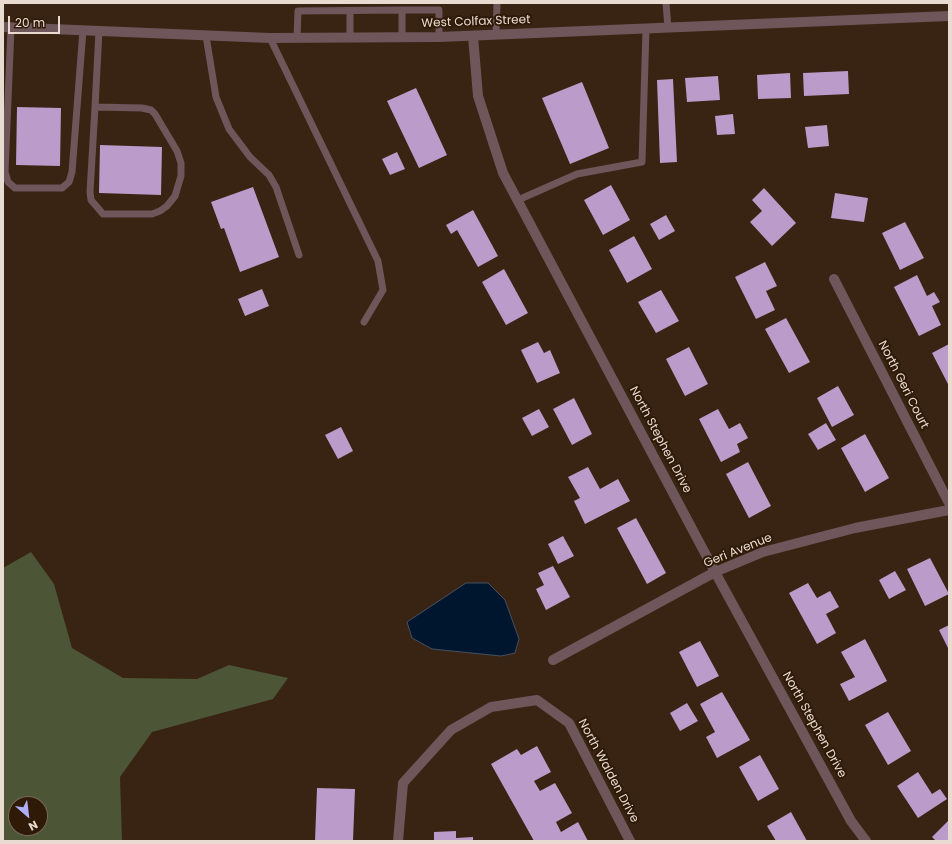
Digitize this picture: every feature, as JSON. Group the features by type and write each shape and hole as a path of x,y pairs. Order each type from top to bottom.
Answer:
{"street":[{"name":"West Colfax Street","path":"7,28 270,38 439,37 949,16"},
{"name":"North Stephen Drive","path":"472,36 478,96 503,173 715,572 851,821 866,841"},
{"name":"North Geri Court","path":"834,279 949,503"},
{"name":"Geri Avenue","path":"553,660 715,572 763,552 816,537 949,510"},
{"name":"North Walden Drive","path":"398,841 403,783 451,730 491,707 537,700 569,723 630,841"}],"lane":[{"path":"496,35 497,3"},
{"path":"666,3 668,28"},
{"path":"402,10 402,37"},
{"path":"297,38 298,11 402,10 439,10 439,37"},
{"path":"350,11 350,38"},
{"path":"7,28 5,172 8,182 15,188 62,188 69,182 72,172 83,30"},
{"path":"518,200 577,174 642,162 646,29"},
{"path":"95,107 142,108 151,110 155,114 177,151 181,163 179,186 167,206 152,214 103,214 91,200 90,192 99,31"},
{"path":"206,36 216,97 229,129 250,157 269,174 276,186 299,255"},
{"path":"270,38 378,261 382,290 364,322"}],"green space":[{"path":"31,552 54,584 72,648 123,678 197,679 229,665 288,678 273,699 152,732 120,777 122,841 3,841 3,568"}],"water":[{"path":"466,583 488,583 505,600 519,639 515,653 501,656 432,649 412,638 407,622"}],"building":[{"path":"848,71 849,94 804,96 803,73"},
{"path":"790,73 791,98 758,99 757,75"},
{"path":"718,76 720,100 687,102 685,78"},
{"path":"673,79 677,162 660,163 657,80"},
{"path":"582,82 609,148 570,164 542,98"},
{"path":"416,88 447,155 419,168 387,101"},
{"path":"17,107 61,108 60,166 16,165"},
{"path":"733,114 735,134 717,135 715,116"},
{"path":"827,125 829,146 808,148 805,127"},
{"path":"100,145 162,147 161,195 99,193"},
{"path":"397,152 405,169 390,175 382,159"},
{"path":"611,185 630,220 603,235 584,200"},
{"path":"253,187 279,257 240,272 224,228 221,229 211,202"},
{"path":"764,188 796,223 772,246 750,222 762,211 752,200"},
{"path":"835,193 868,198 864,222 831,218"},
{"path":"473,210 498,256 478,267 457,230 451,234 446,225"},
{"path":"666,215 675,231 659,240 650,224"},
{"path":"905,222 924,258 900,270 882,233"},
{"path":"634,236 652,269 627,283 609,250"},
{"path":"765,262 777,286 766,291 775,310 756,319 735,277"},
{"path":"504,269 528,313 506,325 482,282"},
{"path":"917,275 927,296 934,292 940,302 932,306 941,325 919,336 894,287"},
{"path":"262,289 269,306 245,316 238,299"},
{"path":"661,290 679,321 656,333 638,302"},
{"path":"786,318 810,362 789,373 765,329"},
{"path":"538,342 544,353 550,350 560,373 537,383 521,350"},
{"path":"949,344 949,386 932,353"},
{"path":"689,347 708,384 685,396 666,359"},
{"path":"838,386 854,415 832,427 817,398"},
{"path":"574,398 592,434 572,445 553,409"},
{"path":"539,409 549,427 532,436 522,418"},
{"path":"718,409 729,429 740,423 748,438 737,444 740,452 721,462 699,419"},
{"path":"826,423 836,440 818,450 808,434"},
{"path":"341,427 353,451 338,459 325,435"},
{"path":"865,434 889,478 865,492 841,448"},
{"path":"748,462 771,506 749,518 726,474"},
{"path":"588,467 600,489 618,479 630,501 585,524 574,501 580,498 568,477"},
{"path":"636,518 666,573 647,584 617,528"},
{"path":"563,536 574,556 558,564 548,544"},
{"path":"930,558 949,594 925,606 907,569"},
{"path":"553,566 570,597 546,610 536,589 544,585 538,573"},
{"path":"895,571 906,590 889,599 879,580"},
{"path":"808,583 817,598 830,591 839,607 826,614 836,633 817,644 789,593"},
{"path":"949,625 949,650 939,630"},
{"path":"865,639 887,681 849,701 840,684 855,677 841,652"},
{"path":"700,641 719,676 697,687 679,652"},
{"path":"722,692 750,740 717,758 706,737 715,732 700,704"},
{"path":"687,703 698,721 680,731 670,713"},
{"path":"888,712 911,751 888,765 865,725"},
{"path":"537,746 551,772 534,781 540,791 555,783 572,813 556,822 561,832 578,822 588,841 534,841 491,764 517,749 521,755"},
{"path":"760,755 779,789 758,801 739,767"},
{"path":"918,772 932,794 940,789 947,799 918,818 897,786"},
{"path":"317,788 355,789 353,841 315,841"},
{"path":"791,812 807,841 776,841 767,826"},
{"path":"949,820 949,841 936,841 932,837"},
{"path":"456,831 456,838 473,837 473,841 434,841 434,832"}]}
